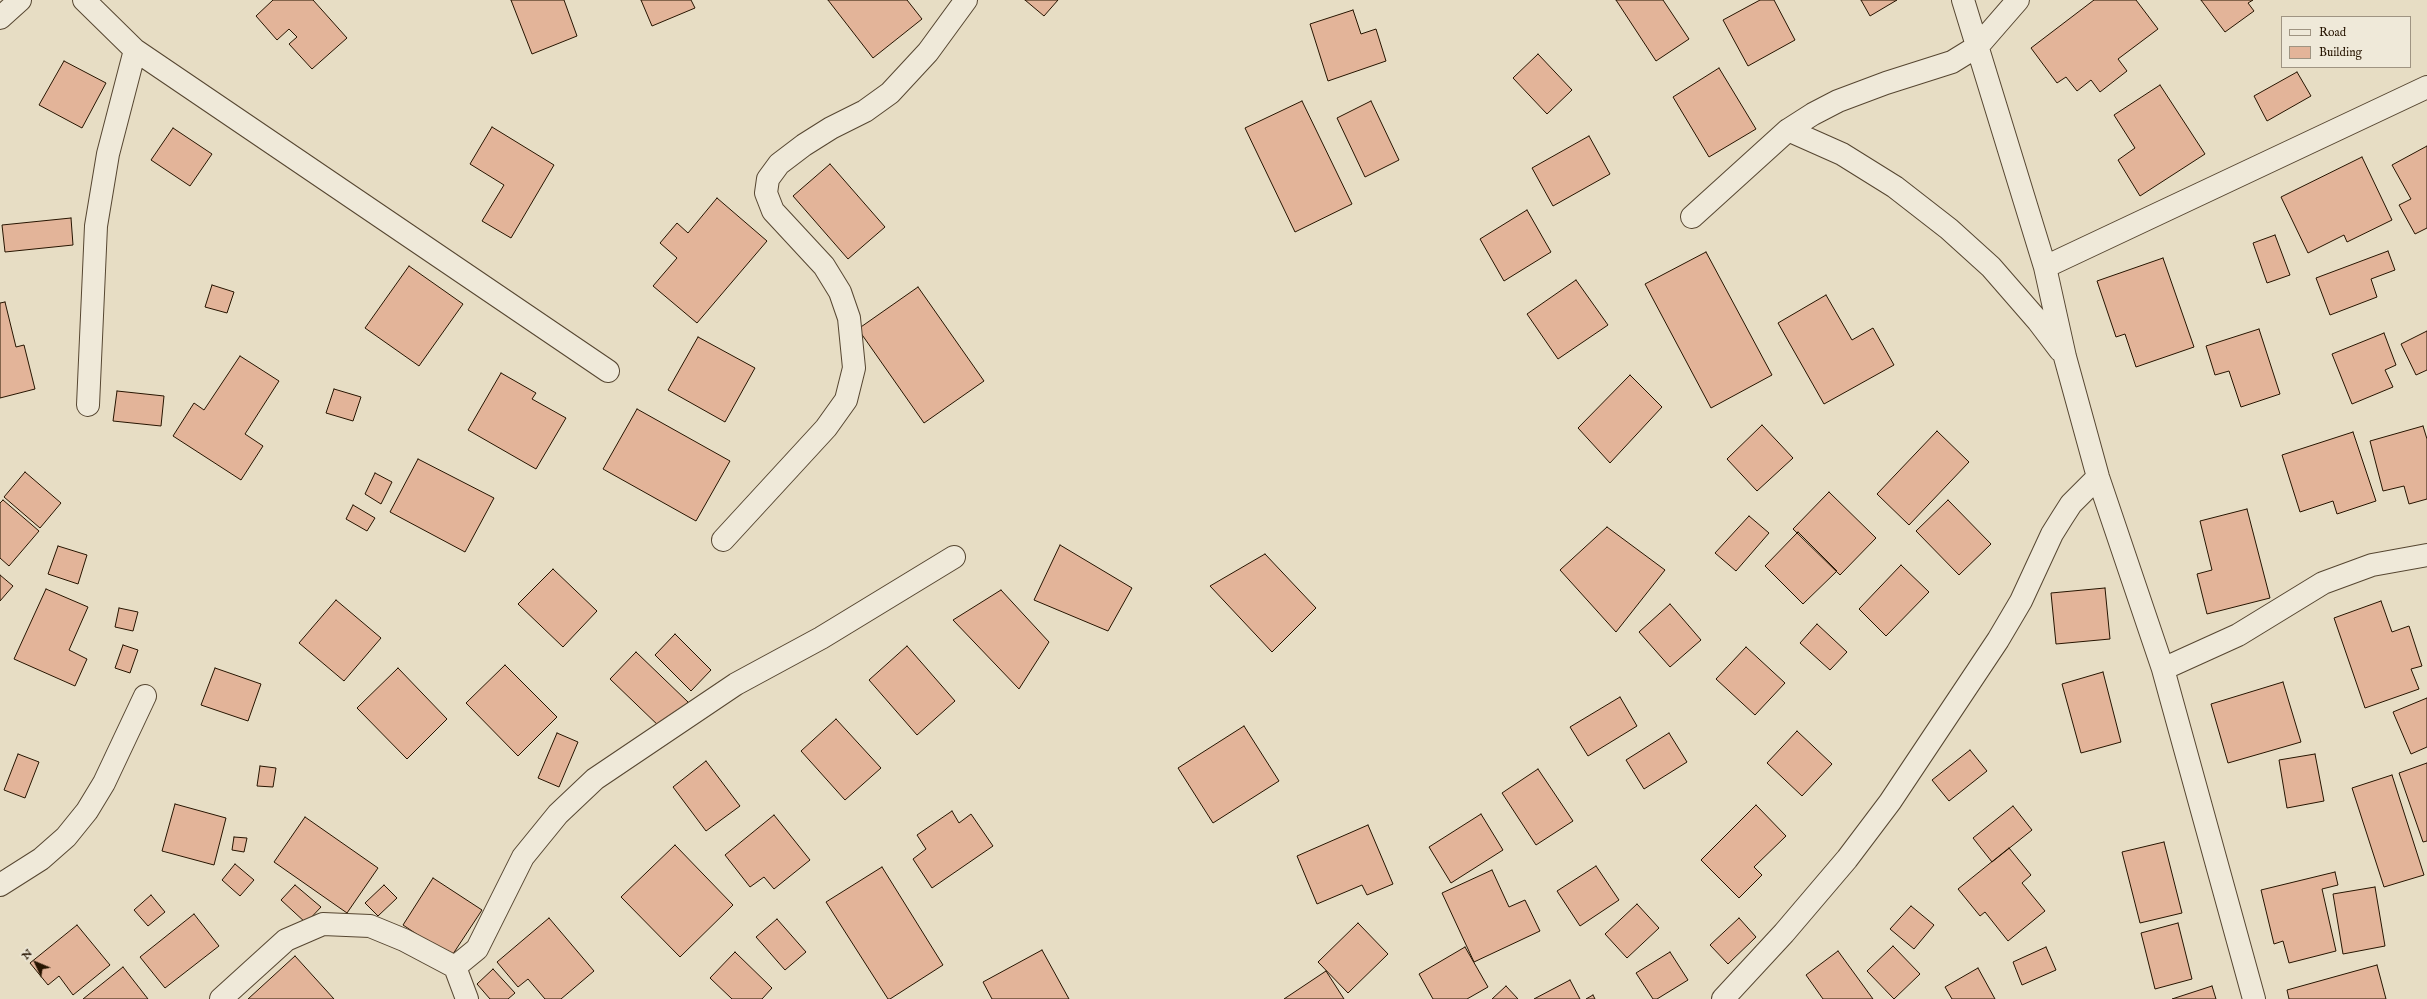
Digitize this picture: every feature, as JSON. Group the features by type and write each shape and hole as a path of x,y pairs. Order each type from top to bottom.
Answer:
{"street":[{"path":"0,18 20,0"},
{"path":"84,0 135,50 608,371"},
{"path":"723,540 831,422 846,400 854,368 849,318 840,292 824,266 773,211 766,194 768,179 779,164 804,145 831,128 865,111 890,93 928,52 966,0"},
{"path":"1963,0 2044,267 2065,357 2098,477 2163,669 2254,999"},
{"path":"1692,217 1788,130 1838,101 1952,62 1978,46 2018,0"},
{"path":"88,404 96,226 108,154 135,50"},
{"path":"2044,267 2427,88"},
{"path":"1788,130 1842,154 1895,187 1949,229 1991,267 2038,321 2065,357"},
{"path":"1722,999 1789,927 1847,859 1890,802 1998,640 2021,601 2052,534 2062,518 2071,504 2098,477"},
{"path":"2163,669 2238,635 2323,583 2372,565 2427,555"},
{"path":"455,967 477,949 523,857 558,814 595,779 736,684 821,638 954,557"},
{"path":"0,885 42,859 66,837 104,783 145,696"},
{"path":"221,999 286,940 323,924 370,926 404,940 455,967 467,999"}],"building":[{"path":"273,0 313,0 347,38 312,69 289,44 297,37 289,29 277,40 256,16"},
{"path":"511,0 564,0 577,36 532,54"},
{"path":"641,0 691,0 695,8 652,26"},
{"path":"828,0 907,0 922,19 873,58"},
{"path":"1025,0 1058,0 1044,16"},
{"path":"1616,0 1663,0 1689,39 1656,61"},
{"path":"1760,0 1774,0 1795,40 1748,66 1723,20"},
{"path":"1861,0 1897,0 1870,16"},
{"path":"2094,0 2136,0 2158,29 2118,59 2127,71 2100,92 2091,80 2077,91 2066,77 2057,83 2031,48"},
{"path":"2201,0 2253,0 2248,3 2254,11 2225,32"},
{"path":"1353,10 1361,34 1376,29 1386,61 1328,81 1310,24"},
{"path":"1538,54 1572,90 1547,114 1513,78"},
{"path":"64,61 106,83 82,128 39,105"},
{"path":"1719,68 1756,129 1709,157 1673,97"},
{"path":"2297,72 2311,96 2267,121 2254,96"},
{"path":"2160,85 2205,154 2140,196 2118,160 2135,148 2114,115"},
{"path":"1302,101 1352,204 1295,232 1245,128"},
{"path":"1371,101 1399,160 1365,177 1337,118"},
{"path":"492,127 554,165 511,238 482,221 504,185 470,164"},
{"path":"173,128 212,154 190,186 151,160"},
{"path":"1589,136 1610,174 1553,206 1532,168"},
{"path":"2427,146 2427,228 2415,234 2399,205 2411,199 2392,165"},
{"path":"2362,157 2392,220 2347,242 2344,235 2308,253 2281,197"},
{"path":"830,164 885,227 848,259 793,196"},
{"path":"717,198 767,241 697,323 653,286 677,258 660,243 677,223 688,233"},
{"path":"1527,210 1551,252 1504,281 1480,239"},
{"path":"71,218 73,245 5,252 2,225"},
{"path":"2275,235 2290,275 2267,283 2253,243"},
{"path":"2388,251 2395,270 2371,279 2377,297 2330,315 2316,278"},
{"path":"1706,252 1772,375 1711,408 1645,284"},
{"path":"2163,258 2194,347 2136,367 2125,334 2116,337 2097,281"},
{"path":"409,266 463,304 419,366 365,328"},
{"path":"1576,280 1608,325 1558,359 1527,314"},
{"path":"212,285 234,292 227,313 205,307"},
{"path":"918,287 984,381 924,423 858,329"},
{"path":"1826,295 1852,340 1873,328 1894,365 1824,404 1778,323"},
{"path":"5,302 16,347 24,345 35,389 0,398 0,303"},
{"path":"2259,329 2280,394 2241,407 2229,371 2215,375 2206,346"},
{"path":"2427,331 2427,370 2416,375 2401,344"},
{"path":"2384,333 2396,365 2385,370 2393,387 2352,404 2332,354"},
{"path":"698,337 755,368 725,422 668,390"},
{"path":"240,356 279,381 245,434 263,446 241,480 173,436 194,403 204,410"},
{"path":"501,373 536,393 532,399 566,418 536,469 468,430"},
{"path":"1630,375 1662,407 1610,463 1578,428"},
{"path":"334,389 361,397 353,421 326,413"},
{"path":"117,391 164,396 161,426 113,421"},
{"path":"637,409 730,461 696,521 603,469"},
{"path":"1762,425 1793,458 1757,491 1727,459"},
{"path":"2423,426 2427,439 2427,499 2409,504 2404,486 2383,491 2370,441"},
{"path":"1937,431 1969,462 1909,525 1877,494"},
{"path":"2353,432 2376,501 2337,514 2333,501 2300,512 2282,455"},
{"path":"418,459 494,498 465,552 390,512"},
{"path":"25,472 61,503 40,528 4,497"},
{"path":"375,473 392,482 381,504 365,494"},
{"path":"1829,492 1876,538 1840,575 1793,529"},
{"path":"3,500 39,531 9,566 0,558 0,503"},
{"path":"1948,500 1991,544 1959,575 1916,531"},
{"path":"353,505 375,518 367,531 346,519"},
{"path":"2247,509 2270,598 2207,614 2197,574 2212,570 2200,521"},
{"path":"1749,516 1769,533 1736,571 1715,553"},
{"path":"1607,527 1665,570 1616,632 1560,570"},
{"path":"1798,532 1837,571 1803,604 1765,566"},
{"path":"1060,545 1132,588 1108,631 1034,600"},
{"path":"58,546 87,555 78,584 48,574"},
{"path":"1265,554 1316,608 1272,652 1210,586"},
{"path":"1901,565 1929,592 1886,636 1859,609"},
{"path":"553,569 597,611 563,647 518,604"},
{"path":"0,575 13,586 0,601"},
{"path":"2105,588 2110,639 2056,644 2051,593"},
{"path":"46,589 88,607 69,650 87,659 75,686 14,659"},
{"path":"1001,590 1049,642 1019,689 953,620"},
{"path":"336,600 381,638 344,681 299,643"},
{"path":"2381,601 2392,632 2409,626 2422,666 2411,669 2419,689 2365,708 2334,618"},
{"path":"1670,604 1701,640 1670,667 1639,632"},
{"path":"119,608 138,612 133,631 115,627"},
{"path":"1817,624 1847,652 1830,670 1800,643"},
{"path":"675,634 711,670 691,691 655,655"},
{"path":"123,645 138,650 130,673 115,668"},
{"path":"907,646 955,701 917,735 869,680"},
{"path":"1746,647 1785,683 1755,715 1716,679"},
{"path":"636,652 688,702 662,729 610,679"},
{"path":"505,665 557,717 518,756 466,703"},
{"path":"215,668 261,684 248,721 201,705"},
{"path":"398,668 447,719 407,759 357,708"},
{"path":"2103,672 2121,742 2081,753 2062,684"},
{"path":"2283,682 2301,742 2228,763 2211,704"},
{"path":"1620,697 1637,726 1588,756 1570,727"},
{"path":"2427,698 2427,747 2411,754 2393,712"},
{"path":"836,719 881,768 845,800 801,751"},
{"path":"1244,726 1279,781 1213,823 1178,768"},
{"path":"1797,731 1832,764 1802,796 1767,763"},
{"path":"557,733 578,742 559,787 538,778"},
{"path":"1669,733 1687,762 1644,789 1626,760"},
{"path":"1970,750 1987,771 1949,801 1932,780"},
{"path":"18,754 39,762 25,798 4,790"},
{"path":"2315,754 2324,801 2287,808 2279,760"},
{"path":"706,761 740,806 706,831 673,787"},
{"path":"2427,763 2427,841 2423,842 2399,773"},
{"path":"260,766 276,768 273,787 257,786"},
{"path":"1538,769 1573,821 1536,845 1502,793"},
{"path":"2392,775 2424,875 2384,887 2352,788"},
{"path":"175,804 226,818 214,865 162,851"},
{"path":"1756,805 1786,836 1754,867 1762,875 1739,898 1701,860"},
{"path":"2013,806 2032,830 1992,862 1973,838"},
{"path":"952,811 959,823 971,814 993,846 932,888 913,859 926,849 917,835"},
{"path":"1481,814 1503,850 1451,883 1429,847"},
{"path":"774,815 810,860 774,889 764,877 750,887 725,855"},
{"path":"305,817 378,868 347,913 274,862"},
{"path":"1368,825 1393,884 1367,895 1362,885 1317,904 1297,856"},
{"path":"234,837 247,838 244,852 232,850"},
{"path":"2164,842 2182,913 2140,923 2122,852"},
{"path":"675,845 733,905 680,957 621,897"},
{"path":"2009,848 2031,875 2022,883 2045,911 2008,941 1985,912 1980,916 1958,889"},
{"path":"235,864 254,880 240,896 222,880"},
{"path":"1596,866 1619,900 1580,926 1557,891"},
{"path":"882,867 943,965 890,999 888,999 826,902"},
{"path":"1492,870 1509,907 1525,900 1540,931 1474,962 1442,893"},
{"path":"2335,872 2338,885 2322,889 2336,951 2289,963 2283,941 2274,944 2261,890"},
{"path":"433,878 482,910 451,957 403,925"},
{"path":"295,885 321,907 306,923 281,900"},
{"path":"384,885 397,898 378,916 365,903"},
{"path":"2375,887 2385,946 2343,954 2333,894"},
{"path":"151,895 165,912 148,926 134,910"},
{"path":"1637,904 1659,928 1627,958 1605,934"},
{"path":"1911,906 1934,925 1914,949 1890,929"},
{"path":"194,914 219,946 165,988 140,957"},
{"path":"549,918 594,971 561,999 545,999 528,979 518,987 497,962"},
{"path":"1739,918 1756,937 1728,964 1710,945"},
{"path":"777,919 806,952 785,970 756,937"},
{"path":"1358,923 1388,954 1348,993 1318,962"},
{"path":"2178,923 2192,979 2155,989 2141,933"},
{"path":"77,925 110,965 73,995 59,976 48,985 30,963"},
{"path":"1893,946 1920,974 1894,999 1867,971"},
{"path":"1465,947 1488,987 1467,999 1433,999 1419,974"},
{"path":"2046,947 2056,970 2022,985 2013,962"},
{"path":"1042,950 1069,999 992,999 983,982"},
{"path":"1838,951 1873,999 1823,999 1806,975"},
{"path":"735,952 772,988 762,999 732,999 710,978"},
{"path":"1670,952 1688,980 1657,999 1653,999 1636,973"},
{"path":"295,956 334,999 248,999"},
{"path":"2377,965 2386,999 2289,999 2287,990"},
{"path":"123,967 148,999 83,999"},
{"path":"1978,968 1995,999 1952,999 1945,987"},
{"path":"493,969 515,993 508,999 490,999 477,984"},
{"path":"1326,971 1344,999 1284,999"},
{"path":"1570,980 1580,999 1534,999"},
{"path":"1506,986 1518,999 1492,999"},
{"path":"2212,986 2216,999 2172,999"},
{"path":"1593,995 1595,999 1586,999"}]}
